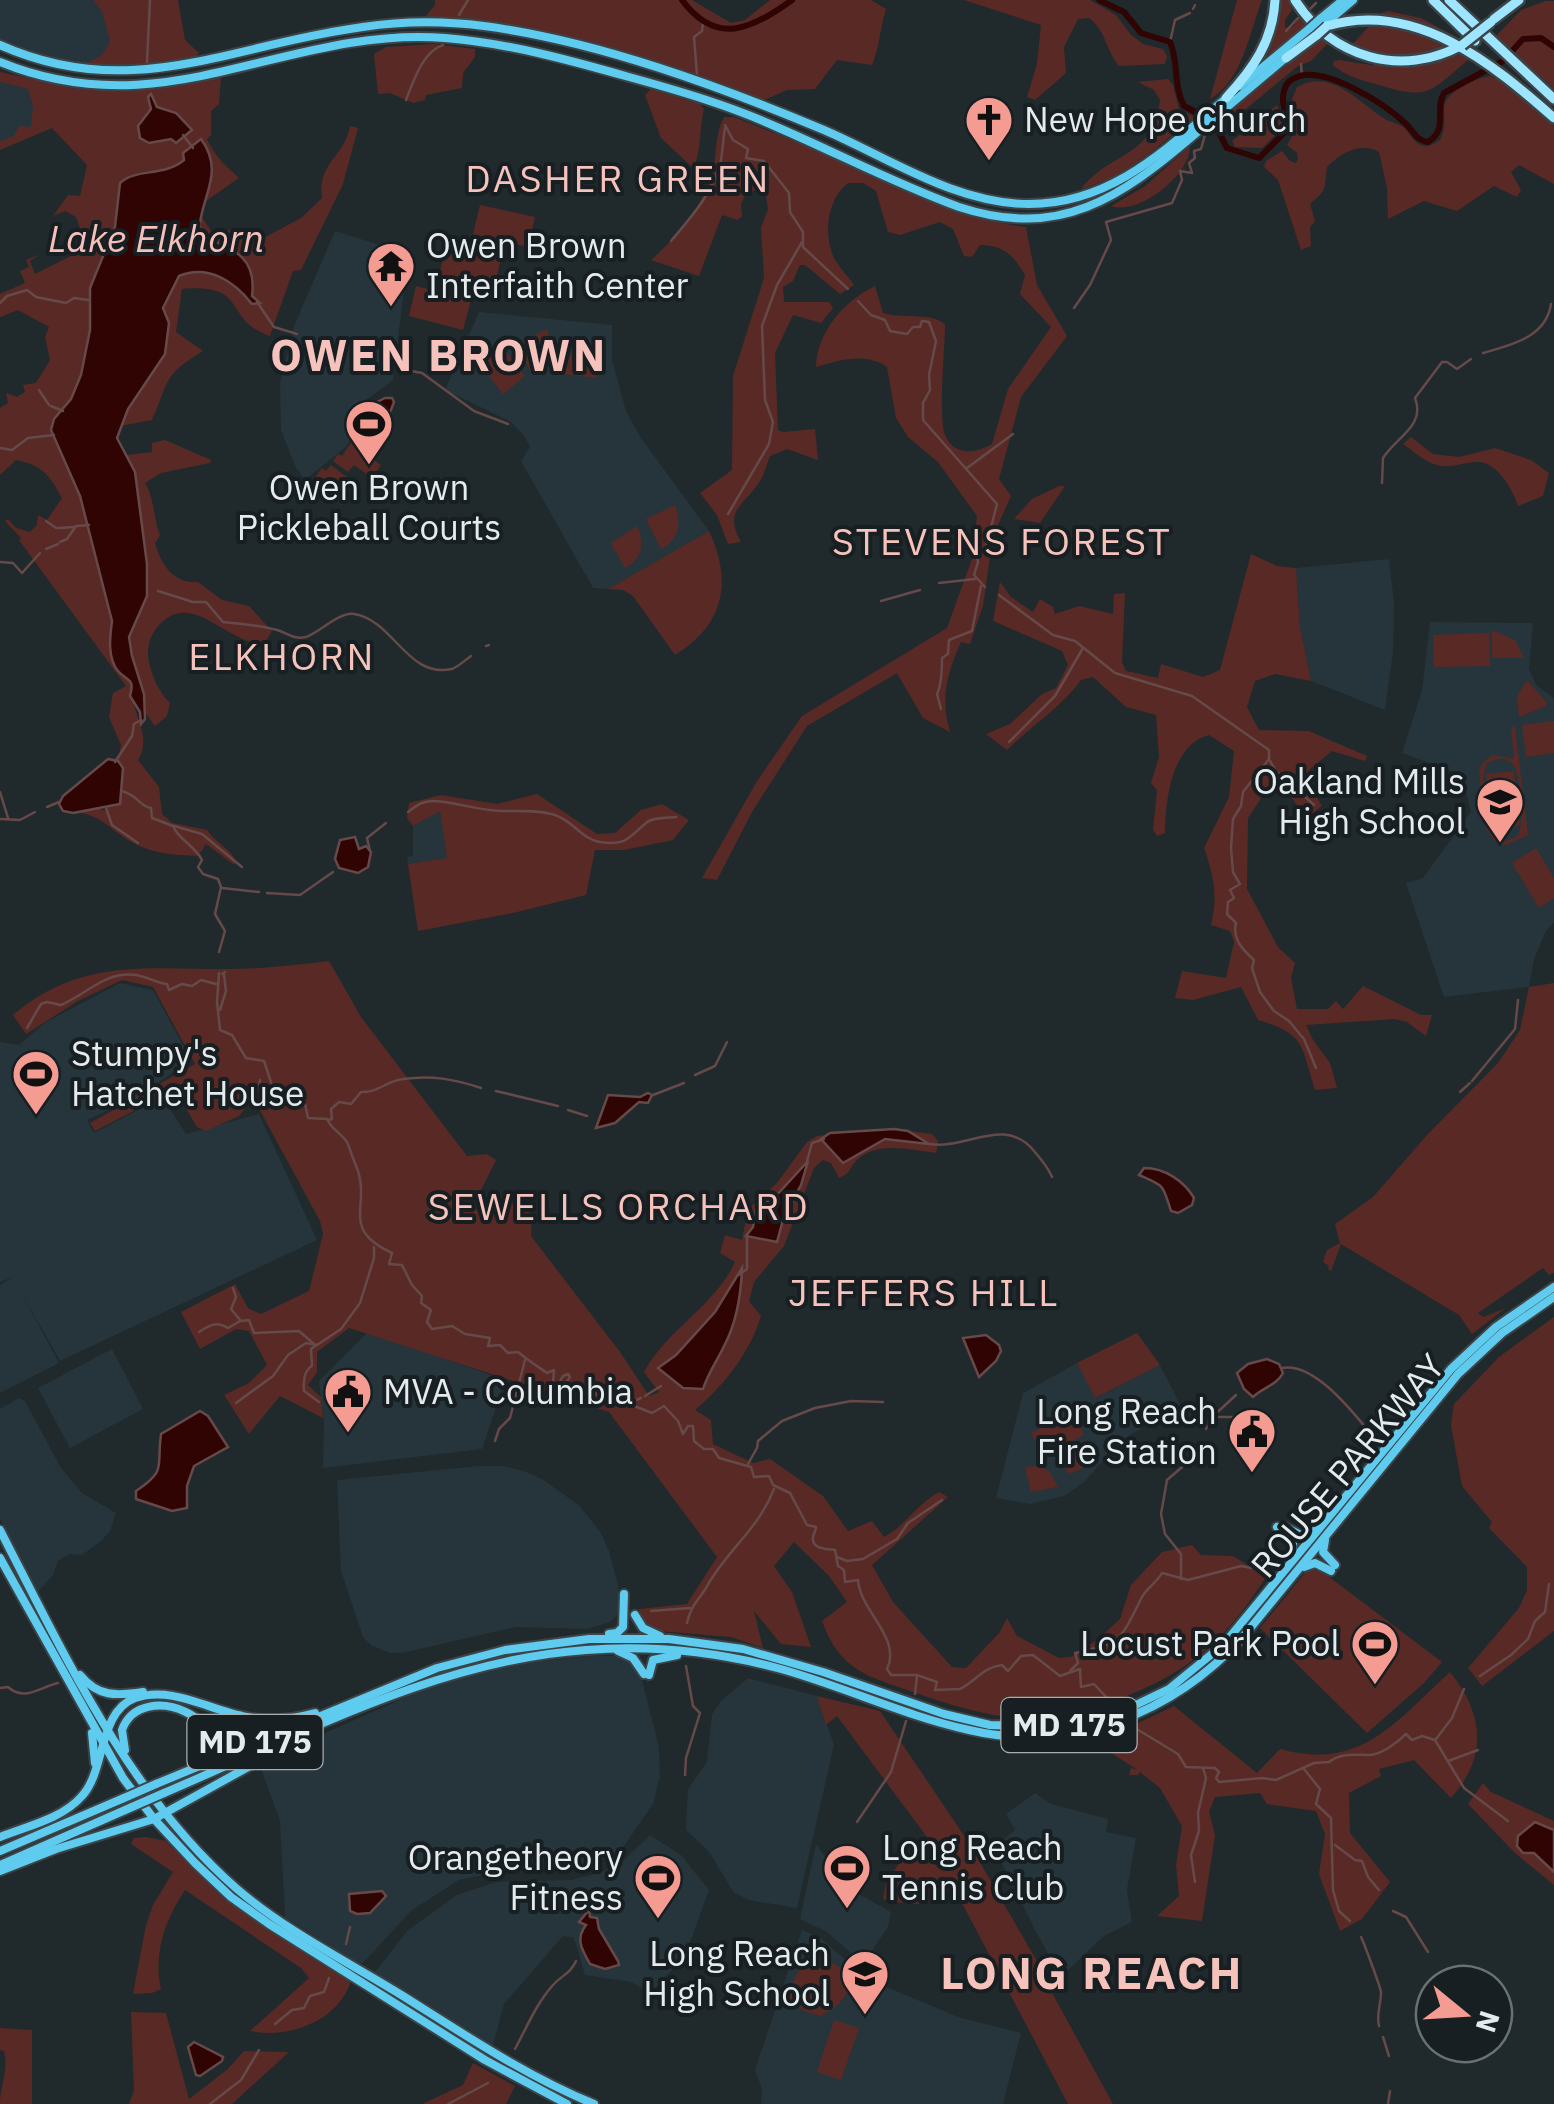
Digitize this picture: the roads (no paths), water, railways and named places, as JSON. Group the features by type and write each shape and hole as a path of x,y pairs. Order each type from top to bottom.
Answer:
{"highway":[{"path":"1226,98 1260,56 1272,25 1275,0"},
{"path":"1295,0 1328,38 1364,56 1413,61 1440,56 1462,45 1519,0"},
{"path":"1433,0 1554,116"},
{"path":"1449,0 1554,99"},
{"path":"1492,20 1507,0"},
{"path":"1286,58 1324,23 1362,8"},
{"path":"1434,18 1496,63"}],"main road":[{"path":"1324,23 1343,0"},
{"path":"1324,23 1354,0"},
{"path":"0,45 61,65 128,71 180,66 363,26 425,22 488,27 580,47 687,79 812,126 954,190 1016,204 1068,200 1101,190 1134,174 1192,132"},
{"path":"1218,110 1226,98 1314,32"},
{"path":"0,62 70,82 143,86 365,40 423,36 485,42 574,61 682,92 766,122 948,203 978,213 1014,218 1055,217 1104,202 1138,182 1218,110 1286,58"},
{"name":"ROUSE PARKWAY","path":"0,1852 437,1668 505,1650 588,1639 669,1639 731,1647 776,1658 963,1720 1004,1727 1042,1728 1104,1718 1158,1696 1210,1658 1450,1369 1496,1327 1554,1287"},
{"name":"ROUSE PARKWAY","path":"0,1868 164,1793 426,1683 484,1666 554,1653 609,1648 692,1652 756,1663 974,1732 1016,1737 1072,1734 1122,1721 1184,1690 1231,1650 1466,1367 1502,1334 1554,1297"},
{"path":"1259,1603 1294,1554 1293,1543 1281,1527 1300,1535 1310,1534 1354,1487"},
{"path":"1276,1596 1308,1564 1333,1568 1323,1544 1350,1504"},
{"path":"0,1530 60,1646 136,1772 184,1834 238,1889 513,2065 594,2104"},
{"path":"0,1558 92,1733 96,1756 90,1785"},
{"path":"505,1650 570,1637 617,1633 624,1624 624,1594"},
{"path":"636,1615 646,1630 669,1639"},
{"path":"60,1646 88,1684 104,1694 164,1691 200,1703"},
{"path":"609,1648 633,1658 646,1675 653,1660 665,1656 756,1663"},
{"path":"49,1649 110,1757 154,1819 214,1882 258,1917 485,2060 567,2104"},
{"path":"0,1837 66,1810 90,1785 121,1708 140,1697 163,1695 247,1718 274,1720 353,1701"},
{"path":"136,1772 121,1733 131,1714 161,1706 196,1717 208,1736 204,1754 156,1784"},
{"path":"0,1868 154,1819 351,1714"},
{"path":"98,1766 110,1757 120,1759 136,1772"},
{"path":"184,1834 179,1817 185,1802"},
{"path":"162,1828 194,1856 205,1857"}],"water":[{"path":"151,94 157,107 176,113 192,130 176,143 171,139 149,143 140,138 138,126 151,109"},
{"name":"Lake Elkhorn","path":"201,139 208,151 212,174 199,232 242,257 251,273 252,296 260,303 252,304 220,277 200,272 179,276 163,308 169,323 165,354 128,409 117,438 135,472 147,564 147,596 129,637 144,694 145,719 141,724 140,712 130,696 131,683 112,660 112,621 80,496 51,430 81,375 90,330 90,288 115,227 120,183 134,175 176,165 184,160 183,153"},
{"path":"385,398 394,402 382,433 360,408"},
{"path":"108,759 118,761 123,768 120,804 73,813 63,811 59,804 63,796"},
{"path":"355,837 359,849 366,846 371,852 368,867 358,873 339,868 335,859 340,840"},
{"path":"608,1095 640,1097 652,1095 648,1103 639,1102 615,1123 596,1128"},
{"path":"908,1131 929,1144 885,1139 843,1163 821,1139 830,1133"},
{"path":"808,1161 777,1242 746,1236 753,1227 756,1208 775,1197"},
{"path":"1144,1168 1159,1170 1179,1181 1194,1198 1192,1205 1178,1213 1171,1211 1162,1187 1139,1175"},
{"path":"742,1268 732,1327 703,1389 683,1388 658,1368 676,1355 715,1312"},
{"path":"986,1335 1001,1351 979,1377 963,1338"},
{"path":"1267,1359 1279,1364 1283,1373 1253,1397 1244,1389 1237,1373 1248,1364"},
{"path":"200,1411 208,1416 228,1447 194,1466 187,1486 187,1508 172,1511 136,1499 136,1491 157,1472 161,1434"},
{"path":"1535,1822 1554,1830 1554,1872 1534,1853 1523,1853 1517,1846 1518,1836"},
{"path":"382,1891 386,1896 370,1913 350,1911 349,1894"},
{"path":"589,1910 590,1917 597,1918 619,1965 605,1969 587,1959 580,1940 586,1925 579,1922"},
{"path":"194,2042 223,2057 200,2076 196,2075 188,2047"}],"waterway":[{"path":"147,62 150,0"},
{"path":"459,15 468,0"},
{"path":"682,0 708,24 721,28 748,25 792,0"},
{"path":"1099,0 1124,12 1141,33 1170,42 1184,106 1213,121 1227,148 1259,158 1289,128 1283,96 1288,83 1297,77 1325,77 1356,89 1428,142 1440,125 1444,93 1503,61 1523,39 1541,38 1554,47"},
{"path":"1310,9 1316,3"},
{"path":"1193,9 1195,5"},
{"path":"1170,42 1175,20 1190,13"},
{"path":"1286,31 1298,18"},
{"path":"697,75 694,37 702,31 703,22"},
{"path":"406,100 424,60 443,45"},
{"path":"1301,64 1302,76"},
{"path":"725,125 733,140 748,149 746,158 764,161 789,193 790,212 803,232 803,247 848,289"},
{"path":"671,241 713,183 725,128"},
{"path":"1074,308 1090,285 1111,240 1106,222 1172,203 1182,180 1180,171 1192,173 1189,163 1195,158 1194,151 1201,149 1206,131"},
{"path":"183,135 193,148"},
{"path":"728,514 769,444 773,422 765,400 762,326 777,285 802,242"},
{"path":"0,303 7,296 27,290 36,297 66,303 74,298 88,300"},
{"path":"858,301 871,315 885,320 890,331 907,334 913,327 920,327 922,321 929,322 936,341 923,420 997,504 986,547 976,553 974,575 985,587"},
{"path":"257,302 274,327 297,334"},
{"path":"1483,353 1534,332 1548,316 1551,304"},
{"path":"1382,483 1383,458 1413,424 1415,398 1442,362 1457,369 1471,359"},
{"path":"406,370 422,373 474,411 508,424"},
{"path":"39,390 49,405"},
{"path":"51,406 63,411"},
{"path":"967,468 1013,434"},
{"path":"0,448 12,450 28,438 54,435"},
{"path":"46,521 56,528"},
{"path":"60,542 76,526 89,525"},
{"path":"58,528 75,527"},
{"path":"46,549 58,544"},
{"path":"0,562 13,563 22,573 40,553"},
{"path":"939,583 975,579"},
{"path":"941,709 937,694 942,658 948,654 949,640 972,631 981,586"},
{"path":"881,601 920,590"},
{"path":"158,591 206,602 223,622 264,627 298,638 354,614 368,618 412,658 437,670 452,669 471,656"},
{"path":"999,595 1053,635 1075,641 1115,673 1192,696 1269,750 1269,759 1243,792 1233,819 1233,872 1240,884 1230,890 1234,898 1228,902 1227,914 1236,923 1239,944 1254,960 1252,968 1260,992 1304,1039 1316,1068"},
{"path":"1009,742 1055,696 1083,648"},
{"path":"115,762 132,736 134,724 141,720"},
{"path":"1270,761 1314,805"},
{"path":"122,791 151,808 152,818 173,826 199,855 202,860 198,867 203,874 218,879 221,887 215,914 225,931 219,952"},
{"path":"0,792 8,818"},
{"path":"408,812 431,801 493,811 542,812 561,818 594,841 609,843 627,839 652,820 676,817"},
{"path":"47,807 59,802"},
{"path":"106,808 112,825 138,843"},
{"path":"0,819 20,820 35,812"},
{"path":"370,851 367,838 386,823"},
{"path":"174,826 202,834 242,867"},
{"path":"267,893 300,895 333,872"},
{"path":"222,888 259,892"},
{"path":"219,973 220,1030 232,1035 246,1058 264,1061 272,1085 304,1099 308,1118 327,1119 347,1142 360,1178 361,1224 375,1243 392,1253 389,1264 402,1265 422,1296 421,1303 431,1310 427,1322 432,1329 452,1326 465,1334 490,1338 488,1346 500,1345 508,1353 518,1352 547,1373 554,1370 553,1383 559,1383 568,1374 566,1383 570,1389 580,1385 604,1402 614,1398 652,1413 664,1406 678,1421 683,1434 688,1426 693,1426 694,1441 704,1449 713,1449 719,1458 751,1467 754,1477 769,1476 773,1485 790,1493 807,1525 816,1527 815,1544 835,1550 845,1582 858,1580 865,1603 889,1646 887,1669 891,1675 917,1675 937,1682 935,1690 960,1689 990,1669 1002,1665 1008,1671 1021,1656 1033,1655 1060,1676 1080,1669 1081,1687 1094,1684 1110,1701"},
{"path":"220,1010 226,991 224,975"},
{"path":"27,1028 41,1004 61,1005 115,976 140,976 167,984 169,990 182,984 192,986 201,980 216,984"},
{"path":"1472,1081 1515,1029 1518,1000"},
{"path":"695,1075 715,1066 727,1042"},
{"path":"328,1120 332,1119 331,1109 339,1102 351,1104 361,1092 397,1080 433,1078 481,1088"},
{"path":"250,1095 259,1088 260,1080"},
{"path":"653,1095 684,1083"},
{"path":"1460,1092 1470,1083"},
{"path":"496,1091 558,1106"},
{"path":"568,1110 587,1116"},
{"path":"930,1144 1011,1136 1034,1151 1052,1177"},
{"path":"807,1161 812,1143 824,1139"},
{"path":"739,1275 747,1269 747,1237"},
{"path":"236,1403 273,1376 288,1355 306,1343 317,1345 341,1329 360,1303 374,1247"},
{"path":"233,1288 236,1297 231,1309 241,1321 249,1320 254,1333 299,1331 314,1344"},
{"path":"199,1332 213,1325 228,1328 240,1321"},
{"path":"315,1346 311,1349 312,1366 306,1374 304,1391 319,1402"},
{"path":"495,1441 499,1429 510,1418 525,1360"},
{"path":"1282,1368 1293,1368 1317,1379 1366,1428"},
{"path":"645,1396 661,1386"},
{"path":"1206,1429 1209,1420 1236,1395"},
{"path":"629,1403 641,1398"},
{"path":"748,1464 758,1441 782,1421 815,1408 851,1401 883,1402"},
{"path":"1214,1417 1252,1417"},
{"path":"1181,1579 1181,1554 1165,1534 1161,1514 1167,1480 1188,1462 1195,1449"},
{"path":"687,1623 695,1604 759,1517 774,1489"},
{"path":"837,1557 847,1561 863,1559 897,1539 908,1523 942,1500"},
{"path":"1070,1671 1078,1663 1075,1653 1103,1646 1118,1637 1162,1573 1188,1580 1241,1566 1251,1568 1257,1561 1268,1562"},
{"path":"1480,1676 1528,1639 1535,1621 1545,1612 1549,1584"},
{"path":"651,1611 690,1608"},
{"path":"685,1775 686,1758 700,1713 693,1706 686,1666"},
{"path":"915,1694 917,1676"},
{"path":"0,1688 27,1693 58,1683"},
{"path":"1436,1739 1452,1718 1464,1689"},
{"path":"857,1822 891,1772 906,1721"},
{"path":"1135,1728 1178,1754 1186,1767 1215,1768 1219,1782 1276,1780 1344,1755 1379,1753 1406,1734 1412,1740 1422,1736 1435,1740 1464,1788 1508,1821"},
{"path":"1448,1761 1478,1750"},
{"path":"1195,1882 1191,1855 1199,1831 1198,1813 1206,1778 1203,1768"},
{"path":"1304,1769 1320,1789 1316,1804 1331,1818 1333,1890 1339,1911 1350,1921"},
{"path":"1335,1845 1362,1861 1379,1890"},
{"path":"1393,1911 1406,1917 1428,1952"},
{"path":"346,1944 350,1927"},
{"path":"1361,1937 1381,1992 1379,2026"},
{"path":"515,2049 542,2000 576,1961"},
{"path":"275,2024 292,2010 304,2008 310,1996 324,1992 329,1978"},
{"path":"1383,2037 1389,2056"},
{"path":"210,2104 241,2080 259,2050"},
{"path":"448,2104 488,2083"},
{"path":"1388,2104 1390,2091"}],"place":[{"name":"New Hope Church","path":"989,162"},
{"name":"Owen Brown Interfaith Center","path":"391,308"},
{"name":"Owen Brown Pickleball Courts","path":"369,466"},
{"name":"Oakland Mills High School","path":"1500,844"},
{"name":"Stumpy's Hatchet House","path":"36,1116"},
{"name":"MVA - Columbia","path":"348,1434"},
{"name":"Long Reach Fire Station","path":"1252,1474"},
{"name":"Locust Park Pool","path":"1375,1686"},
{"name":"Long Reach Tennis Club","path":"847,1910"},
{"name":"Orangetheory Fitness","path":"658,1920"},
{"name":"Long Reach High School","path":"865,2016"}],"district":[{"name":"DASHER GREEN","path":"618,179"},
{"name":"OWEN BROWN","path":"439,355"},
{"name":"STEVENS FOREST","path":"1002,542"},
{"name":"ELKHORN","path":"282,657"},
{"name":"SEWELLS ORCHARD","path":"619,1207"},
{"name":"JEFFERS HILL","path":"924,1293"},
{"name":"LONG REACH","path":"1092,1973"}]}
